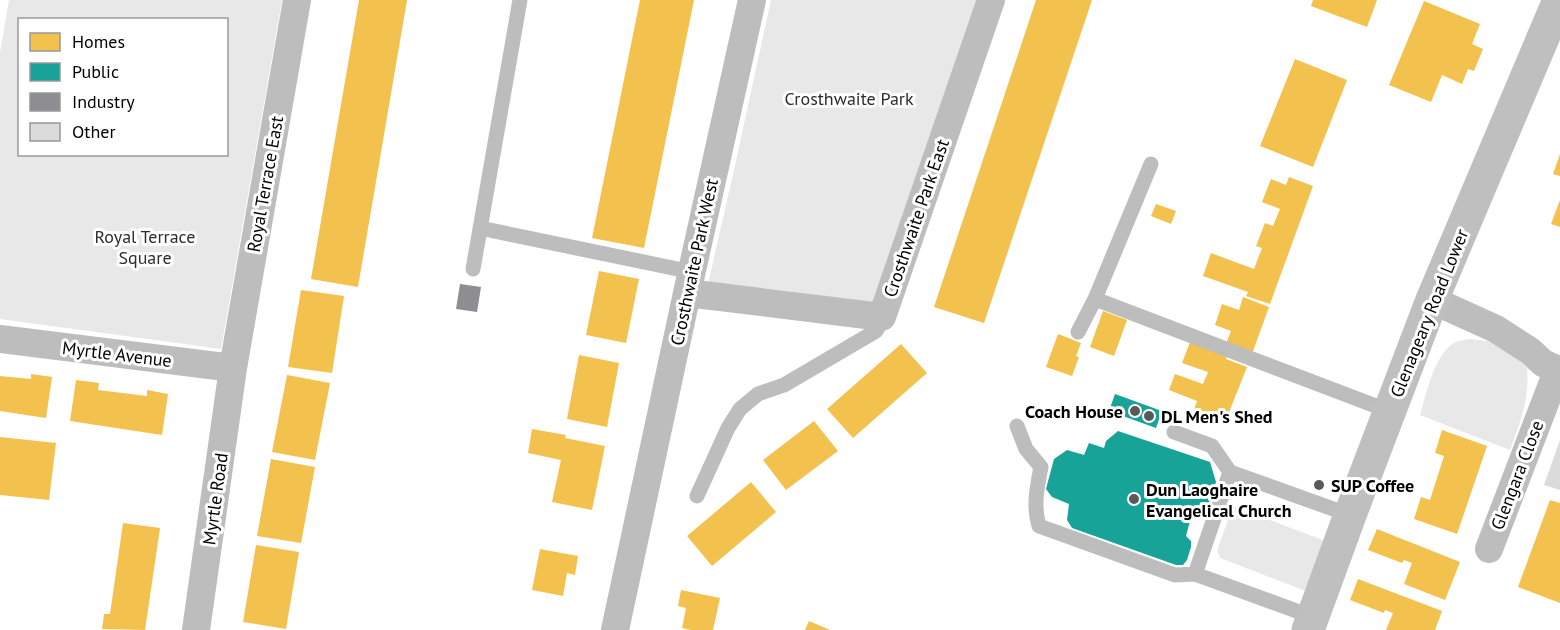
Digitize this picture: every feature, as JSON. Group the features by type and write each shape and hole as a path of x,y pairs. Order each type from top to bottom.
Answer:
{"main road":[{"name":"Glenageary Road Lower","path":"1311,623 1389,411 1550,3"}],"street":[{"name":"Royal Terrace East","path":"233,368 297,0"},
{"name":"Crosthwaite Park West","path":"615,630 752,0"},
{"name":"Crosthwaite Park East","path":"689,282 882,317 991,0"},
{"name":"Glengara Close","path":"1432,300 1496,329 1530,351 1543,363 1559,370 1489,549"},
{"name":"Myrtle Avenue","path":"0,339 233,368"},
{"name":"Myrtle Road","path":"196,630 233,368"}],"lane":[{"path":"473,269 520,0"},
{"path":"1078,332 1095,299 1150,164"},
{"path":"480,228 689,282"},
{"path":"1095,299 1389,411"},
{"path":"697,496 728,428 740,409 758,394 784,385 876,331 882,317"},
{"path":"1017,426 1026,449 1041,467 1036,494 1036,516 1039,526 1175,575 1195,574 1311,623"},
{"path":"1174,432 1212,446 1230,472 1350,515"},
{"path":"1195,574 1230,472"}],"green space":[{"name":"Royal Terrace Square","path":"9,0 282,0 221,349 0,319 0,53"},
{"name":"Crosthwaite Park","path":"771,0 982,0 876,309 708,284"},
{"path":"1470,339 1494,342 1527,368 1526,400 1510,450 1420,415 1428,385 1442,354 1456,342"},
{"path":"1233,506 1333,544 1314,594 1220,558 1218,548"}],"building: Homes":[{"path":"359,0 407,0 358,287 311,279"},
{"path":"640,0 694,0 644,248 592,238"},
{"path":"1036,0 1092,0 984,323 934,307"},
{"path":"1313,0 1377,0 1367,27 1311,6"},
{"path":"1424,1 1480,24 1472,44 1483,49 1474,71 1468,69 1462,84 1442,75 1431,102 1389,85"},
{"path":"1295,59 1347,80 1313,167 1260,146"},
{"path":"1560,154 1560,176 1553,174"},
{"path":"1289,177 1313,186 1270,304 1246,296 1248,292 1203,276 1211,253 1254,269 1262,248 1256,246 1265,223 1273,226 1280,209 1262,202 1271,179 1286,185"},
{"path":"1560,200 1560,227 1551,224"},
{"path":"1156,204 1176,211 1171,224 1151,216"},
{"path":"599,271 639,279 626,343 586,335"},
{"path":"301,290 344,296 332,373 288,367"},
{"path":"1243,297 1269,307 1252,354 1226,344 1231,331 1215,325 1222,304 1239,310"},
{"path":"1103,311 1127,320 1114,356 1090,347"},
{"path":"1058,334 1081,343 1072,376 1046,367"},
{"path":"1190,342 1227,355 1226,359 1247,367 1224,425 1193,413 1197,401 1169,390 1175,374 1203,384 1208,372 1182,363"},
{"path":"901,344 927,373 853,438 827,409"},
{"path":"579,355 619,363 607,427 567,419"},
{"path":"31,374 52,377 46,418 0,411 0,376 31,379"},
{"path":"287,375 330,383 315,460 272,452"},
{"path":"76,380 99,383 98,390 147,396 147,390 168,394 162,435 70,421"},
{"path":"814,421 838,451 786,490 763,460"},
{"path":"532,429 566,435 565,438 605,446 592,510 552,502 561,460 528,453"},
{"path":"1442,430 1487,446 1457,534 1414,519 1421,497 1430,500 1444,456 1435,453"},
{"path":"0,437 56,443 49,500 0,495"},
{"path":"271,459 315,467 301,543 257,536"},
{"path":"751,482 776,512 712,566 687,536"},
{"path":"1550,500 1560,503 1560,603 1518,587"},
{"path":"123,523 160,528 145,630 102,629 104,614 110,614"},
{"path":"1377,529 1460,562 1445,600 1404,584 1412,563 1404,560 1402,563 1368,550"},
{"path":"256,545 299,552 286,629 243,622"},
{"path":"540,549 578,556 575,575 567,573 563,596 532,590"},
{"path":"1358,579 1442,611 1435,630 1386,630 1393,613 1385,610 1384,613 1350,600"},
{"path":"681,590 720,598 713,630 682,628 686,608 678,606"},
{"path":"809,621 830,630 805,630"}],"building: Public":[{"name":"Coach House","path":"1115,394 1162,411 1156,428 1109,411"},
{"name":"Dun Laoghaire Evangelical Church","path":"1118,431 1210,462 1216,482 1210,501 1190,521 1186,536 1191,541 1191,547 1183,565 1176,565 1072,528 1067,520 1069,504 1052,497 1046,489 1054,459 1067,450 1084,455 1089,443 1104,448 1106,441"}],"building: Industry":[{"path":"460,284 481,287 477,312 456,309"}],"building: Other":[{"path":"1560,440 1560,490 1544,485"}],"place":[{"name":"Coach House","path":"1135,411"},
{"name":"DL Men's Shed","path":"1149,416"},
{"name":"SUP Coffee","path":"1319,485"},
{"name":"Dun Laoghaire Evangelical Church","path":"1134,499"}]}
